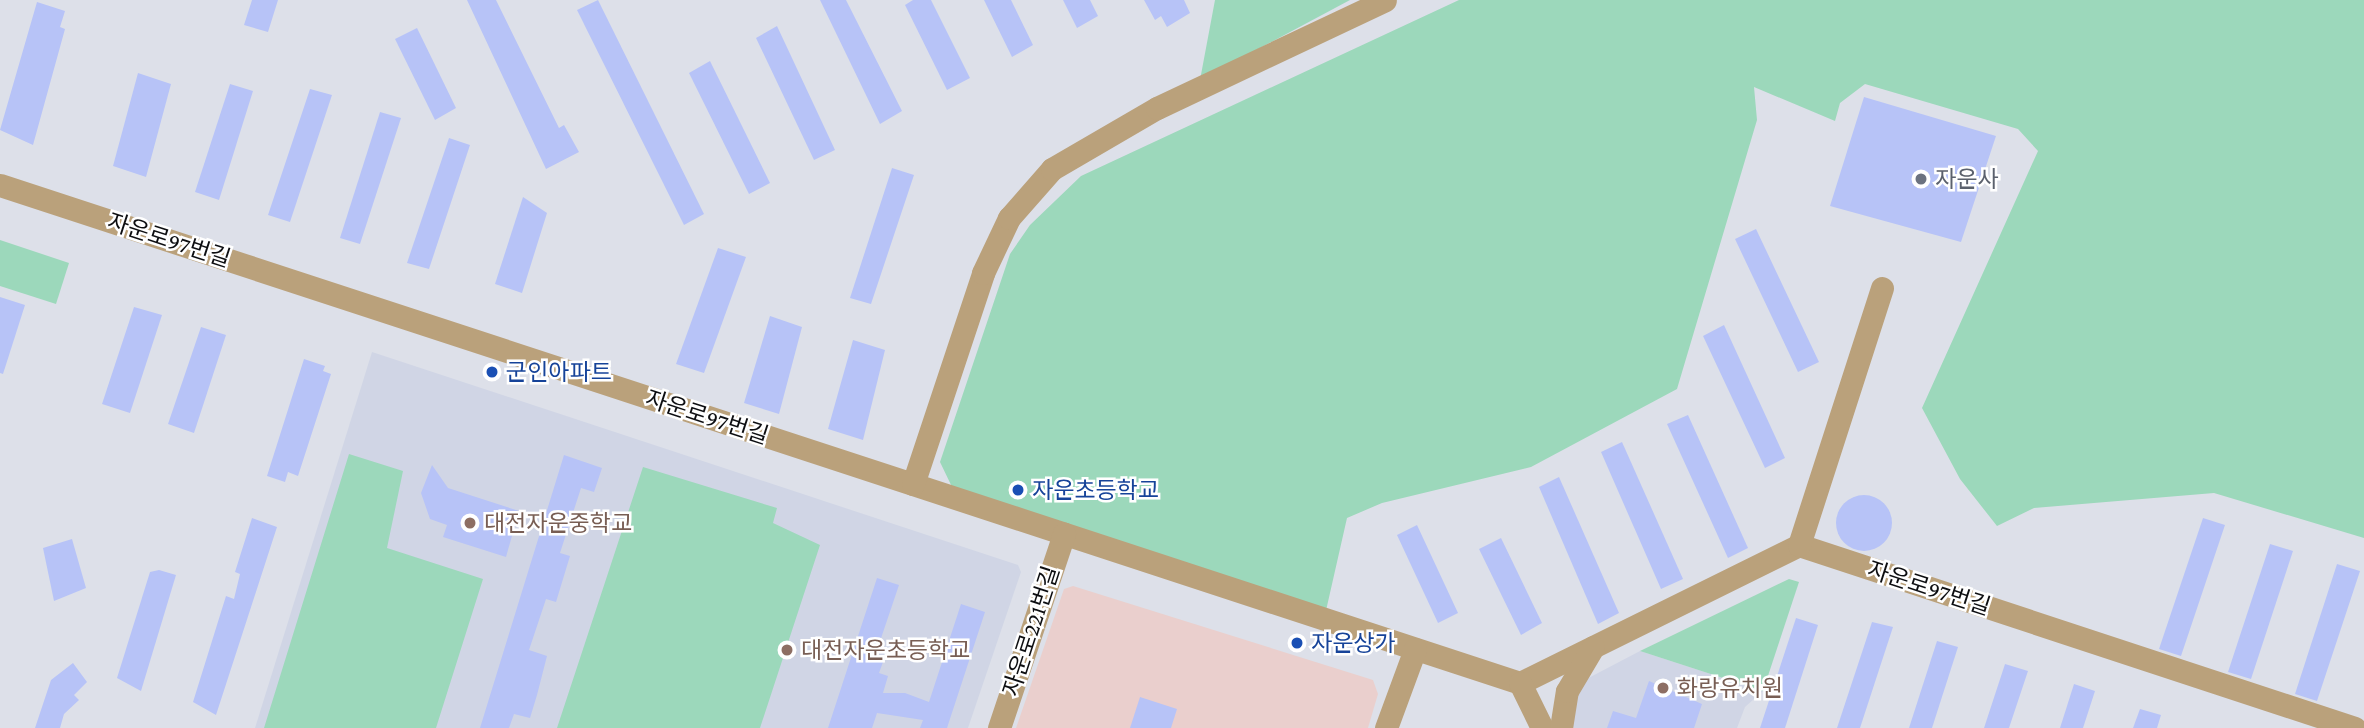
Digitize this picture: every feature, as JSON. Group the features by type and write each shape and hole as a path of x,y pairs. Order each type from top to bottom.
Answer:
{"street":[{"path":"913,484 983,273 1009,218 1052,169 1157,108 1385,0"},
{"name":"자운로97번길","path":"0,185 1520,683"},
{"path":"1542,728 1520,683 1799,545 1882,288"},
{"name":"자운로221번길","path":"999,728 1064,534"},
{"name":"자운로97번길","path":"1799,545 2355,728"},
{"path":"1561,728 1567,691 1593,647"},
{"path":"1386,728 1415,649"}],"shaded area":[{"path":"372,352 1018,565 1021,572 968,728 255,728"},
{"path":"1073,586 1373,680 1378,694 1368,728 1016,728 1064,589"},
{"name":"화랑유치원","path":"1640,651 1763,691 1745,707 1737,728 1555,728 1577,684"}],"green space":[{"path":"1215,0 1350,0 1200,80"},
{"path":"1459,0 2364,0 2364,538 2214,493 2034,508 1997,526 1960,479 1922,408 2038,151 2018,129 1865,84 1840,103 1835,121 1754,87 1757,120 1677,389 1531,467 1382,503 1347,518 1325,615 952,487 940,462 1010,254 1030,225 1081,176"},
{"path":"0,240 69,263 56,304 0,286"},
{"path":"349,454 403,471 387,548 483,579 436,728 264,728"},
{"path":"643,467 777,508 773,523 820,545 760,728 557,728"},
{"path":"1789,579 1799,582 1763,691 1640,651"}],"building":[{"path":"252,0 278,0 268,32 244,25"},
{"path":"467,0 496,0 559,128 564,125 579,152 546,169"},
{"path":"598,0 704,214 684,225 577,10"},
{"path":"820,0 846,0 902,111 880,124"},
{"path":"913,0 931,0 970,78 947,90 905,5"},
{"path":"984,0 1011,0 1033,45 1012,57"},
{"path":"1063,0 1090,0 1098,16 1077,28"},
{"path":"1144,0 1184,0 1190,13 1167,27 1161,16 1155,20"},
{"path":"37,2 65,11 60,27 65,29 33,145 0,130"},
{"path":"777,26 835,150 814,160 756,38"},
{"path":"417,28 456,108 435,120 395,39"},
{"path":"710,61 770,183 749,194 689,73"},
{"path":"138,73 171,84 146,177 113,166"},
{"path":"230,84 253,91 219,200 195,192"},
{"path":"310,89 332,95 290,222 268,215"},
{"path":"1864,97 1996,136 1961,242 1830,206"},
{"path":"380,112 401,118 360,244 340,238"},
{"path":"449,138 470,145 429,269 407,263"},
{"path":"892,168 914,175 871,304 850,298"},
{"path":"523,197 547,213 522,293 495,284"},
{"path":"1756,229 1819,362 1798,372 1735,239"},
{"path":"718,248 746,257 704,373 676,364"},
{"path":"0,297 25,305 3,374 0,373"},
{"path":"134,307 162,315 130,413 102,404"},
{"path":"770,316 802,327 779,414 744,403"},
{"path":"1724,325 1785,458 1765,468 1703,336"},
{"path":"201,327 226,335 194,433 168,424"},
{"path":"853,340 885,350 863,440 828,429"},
{"path":"304,359 325,366 323,371 331,374 298,476 288,472 285,482 267,476"},
{"path":"1688,415 1748,548 1728,558 1667,424"},
{"path":"1622,442 1683,579 1661,589 1601,452"},
{"path":"564,455 602,468 594,492 581,488 560,553 570,556 556,602 546,599 529,650 547,656 530,718 514,714 509,728 480,728"},
{"path":"432,465 448,488 519,511 506,557 443,537 447,525 430,519 421,493"},
{"path":"1559,477 1619,613 1598,624 1539,487"},
{"path":"1859,495 1869,495 1884,503 1890,512 1890,534 1884,543 1869,551 1859,551 1841,539 1836,528 1836,518 1848,500"},
{"path":"252,518 277,527 216,715 193,702 226,596 234,599 240,574 235,572"},
{"path":"2203,518 2225,525 2181,656 2159,649"},
{"path":"1417,525 1458,613 1438,623 1397,535"},
{"path":"1501,538 1542,623 1521,635 1479,549"},
{"path":"72,539 86,588 54,601 43,548"},
{"path":"2270,544 2293,551 2251,679 2228,672"},
{"path":"2337,564 2360,571 2317,701 2295,694"},
{"path":"159,570 176,575 141,691 117,678 150,572"},
{"path":"877,578 899,585 874,659 883,662 879,673 888,676 883,693 905,693 929,702 961,604 985,612 947,728 920,728 923,720 877,713 872,728 828,728"},
{"path":"1796,618 1818,625 1785,728 1760,728"},
{"path":"1872,622 1893,627 1860,728 1837,728"},
{"path":"1937,641 1958,647 1932,728 1909,728"},
{"path":"73,663 87,682 74,695 79,700 64,714 60,728 35,728 51,680"},
{"path":"2005,664 2028,671 2009,728 1984,728"},
{"path":"1649,681 1702,704 1694,728 1607,728 1613,711 1636,718"},
{"path":"2074,684 2095,691 2083,728 2060,728"},
{"path":"1140,697 1177,709 1171,728 1130,728"},
{"path":"2140,709 2161,715 2157,728 2133,728"}],"place":[{"name":"자운사","path":"1921,179"},
{"name":"군인아파트","path":"492,372"},
{"name":"자운초등학교","path":"1018,490"},
{"name":"대전자운중학교","path":"470,523"},
{"name":"자운상가","path":"1297,643"},
{"name":"대전자운초등학교","path":"787,650"},
{"name":"화랑유치원","path":"1663,688"}]}
